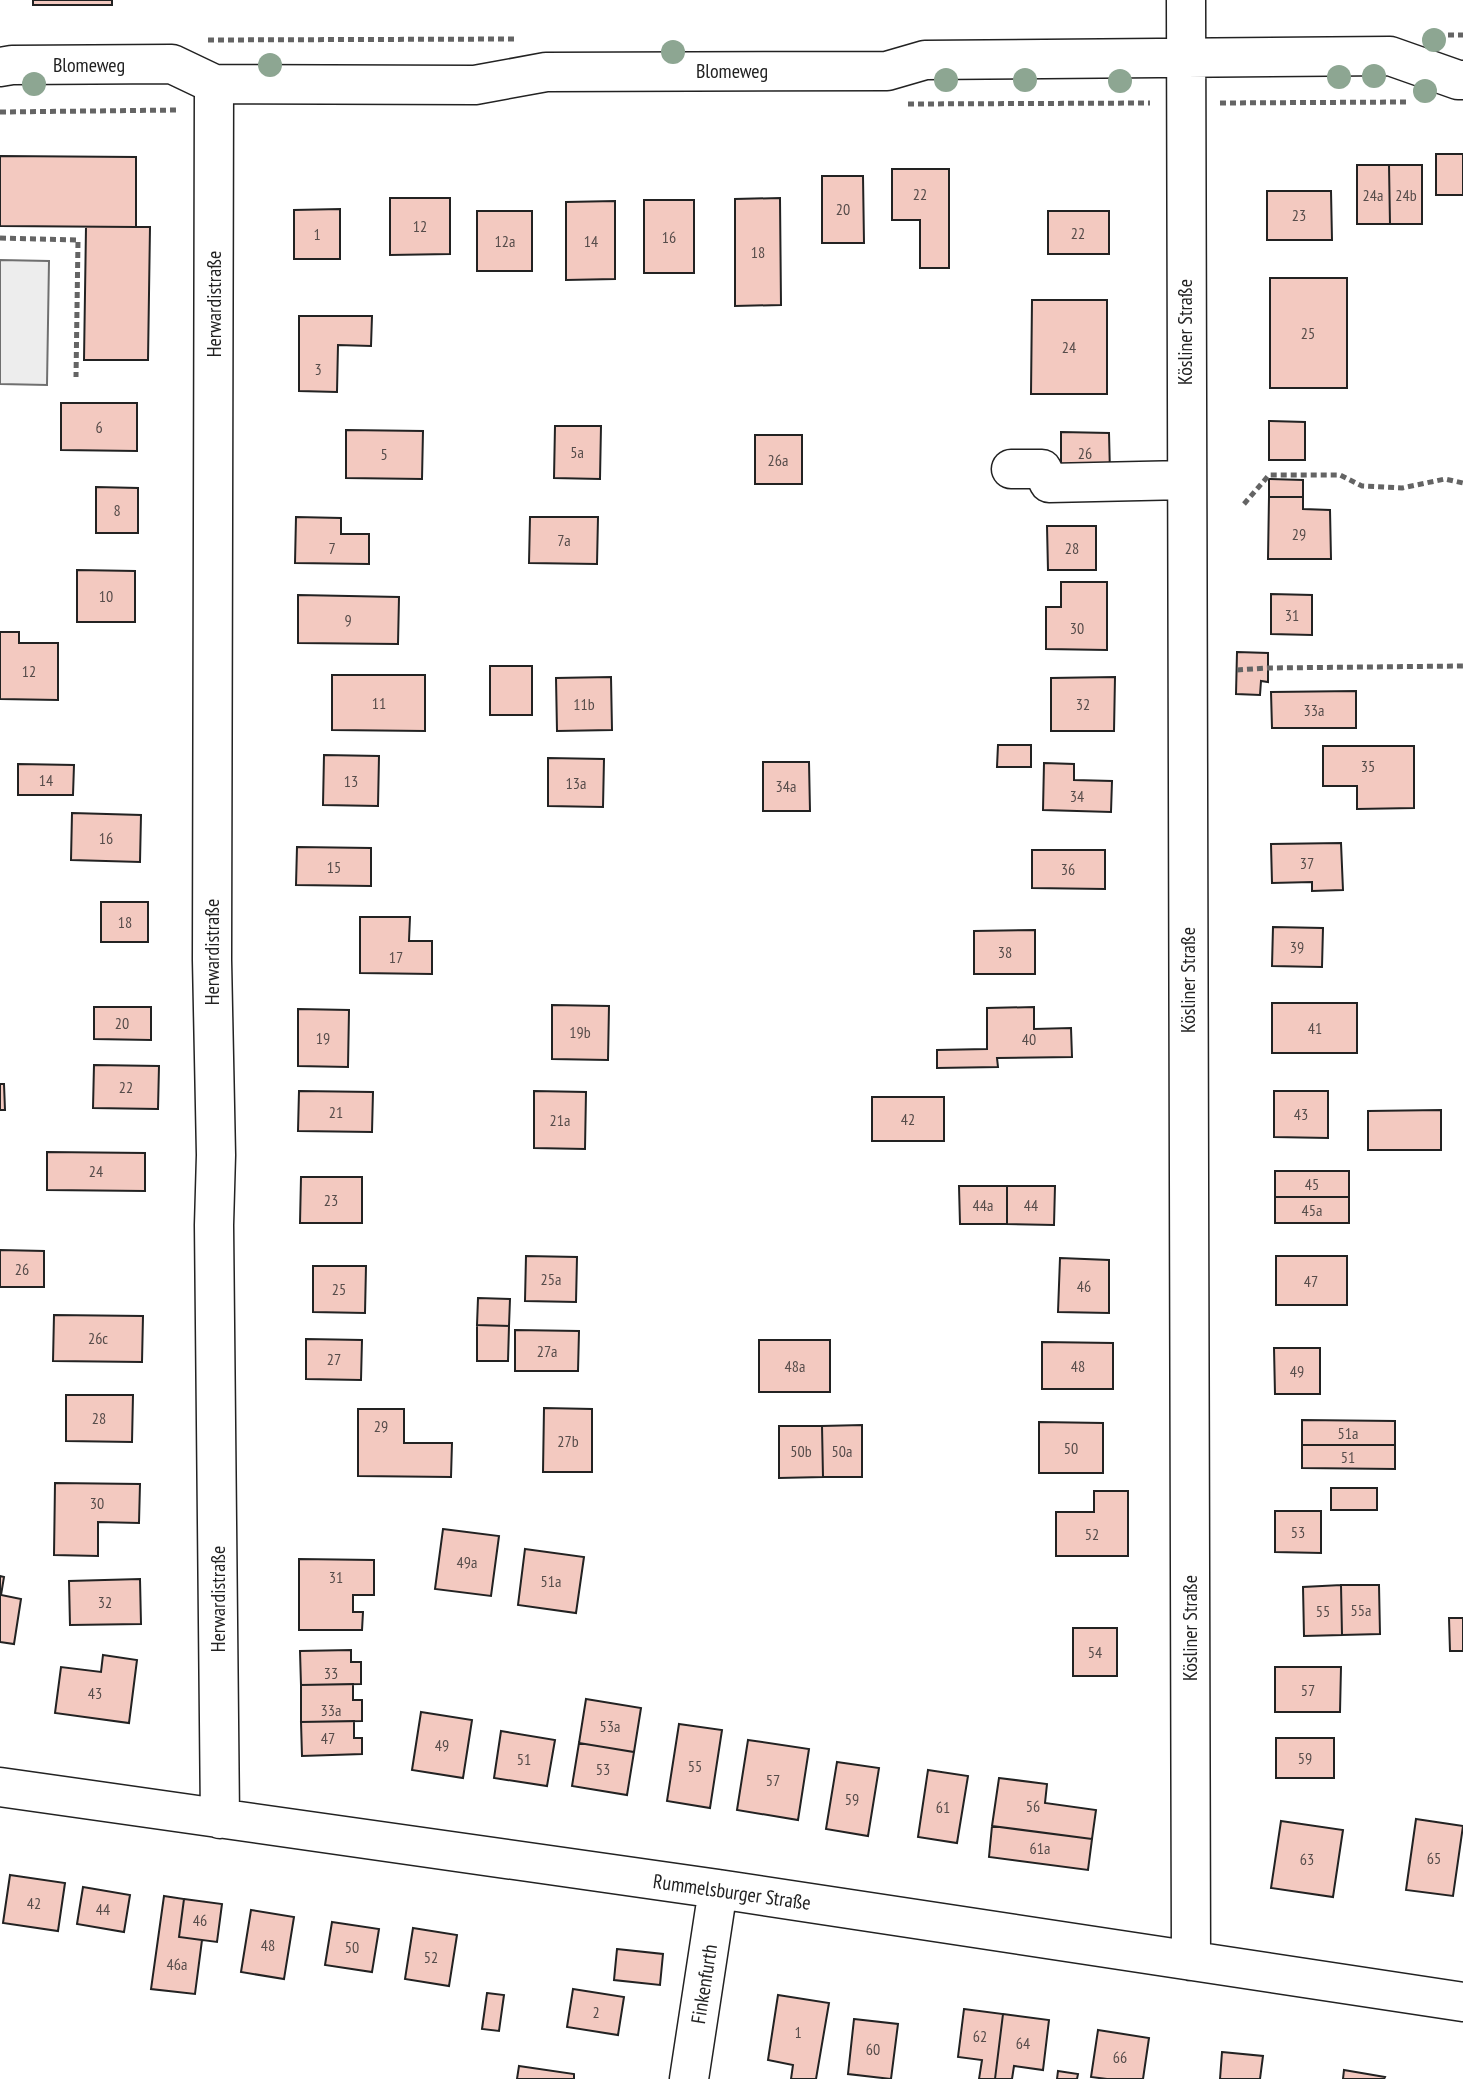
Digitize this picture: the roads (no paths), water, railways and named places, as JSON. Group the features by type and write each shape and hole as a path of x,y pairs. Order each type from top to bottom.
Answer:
{"street":[{"name":"Kösliner Straße","path":"1186,0 1191,1961"},
{"name":"Blomeweg","path":"0,67 172,64 214,84 475,85 546,72 887,71 925,60 1390,56 1463,80"},
{"name":"Herwardistraße","path":"214,84 212,960 220,1819"},
{"path":"1011,469 1042,469 1049,483 1186,480"},
{"name":"Rummelsburger Straße","path":"0,1787 718,1889 1463,2002"},
{"name":"Finkenfurth","path":"689,2079 718,1889"}]}
